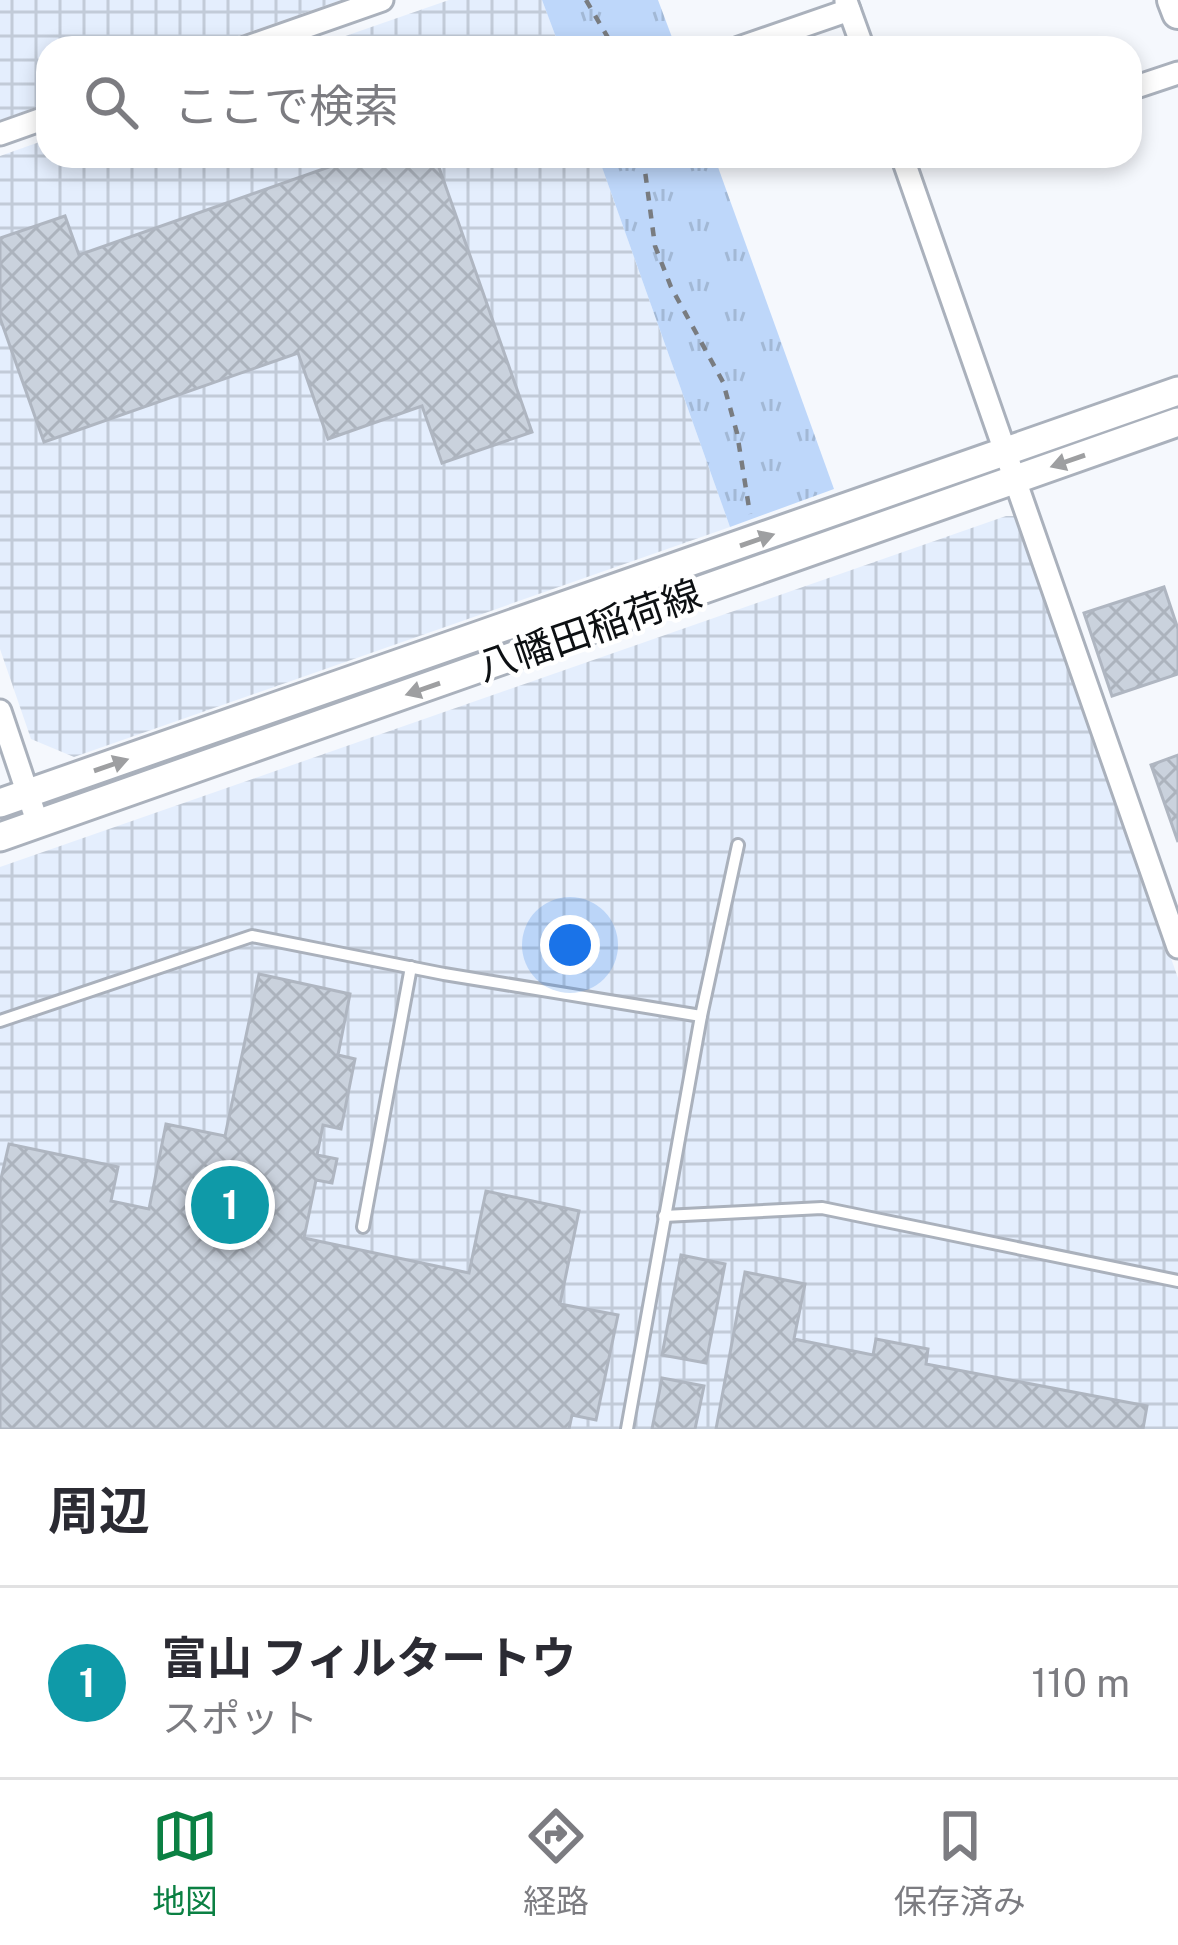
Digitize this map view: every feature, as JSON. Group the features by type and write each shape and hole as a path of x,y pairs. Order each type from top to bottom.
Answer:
{"main road":[{"path":"1173,0 1178,13"},
{"name":"八幡田稲荷線","path":"0,802 1178,392"},
{"name":"八幡田稲荷線","path":"0,837 1178,422"}],"street":[{"path":"279,36 382,0"},
{"path":"770,36 847,5 859,36"},
{"path":"1142,85 1178,73"},
{"path":"0,134 36,121"},
{"path":"906,168 1178,947"},
{"path":"0,711 38,824"}],"lane":[{"path":"627,1429 701,1016 738,845"},
{"path":"0,1021 252,936 411,968 701,1016"},
{"path":"363,1227 411,968"},
{"path":"664,1216 822,1208 1178,1281"}],"path":[{"path":"586,0 607,36"},
{"path":"645,168 655,246 671,287 723,382 737,433 754,540"}],"shaded area":[{"path":"0,0 341,0 238,36 36,36 36,107 0,120"},
{"path":"449,0 542,0 556,36 346,36"},
{"path":"36,143 36,168 602,168 730,527 74,757 31,739 0,649 0,156"},
{"path":"1014,516 1178,978 1178,1429 0,1429 0,867"}],"green space":[{"path":"542,0 658,0 672,36 556,36"},
{"path":"602,168 718,168 834,489 730,527"}],"building":[{"path":"326,168 439,168 532,432 442,463 422,406 328,439 298,353 44,442 0,318 0,238 65,216 79,255"},
{"path":"1164,587 1178,629 1178,674 1112,696 1084,613"},
{"path":"1178,755 1178,842 1151,765"},
{"path":"259,974 350,994 338,1055 355,1059 341,1129 323,1125 317,1155 337,1159 332,1183 316,1180 304,1238 469,1273 486,1191 579,1211 560,1304 618,1315 596,1420 572,1415 569,1429 0,1429 0,1183 9,1144 118,1167 111,1201 149,1209 166,1124 225,1136"},
{"path":"681,1255 725,1264 706,1363 662,1355"},
{"path":"745,1272 805,1284 794,1339 873,1355 876,1339 928,1349 926,1364 1147,1406 1143,1429 716,1429"},
{"path":"662,1378 704,1386 695,1429 652,1429"}],"place":[{"name":"富山 フィルタートウ","path":"230,1205"}]}
